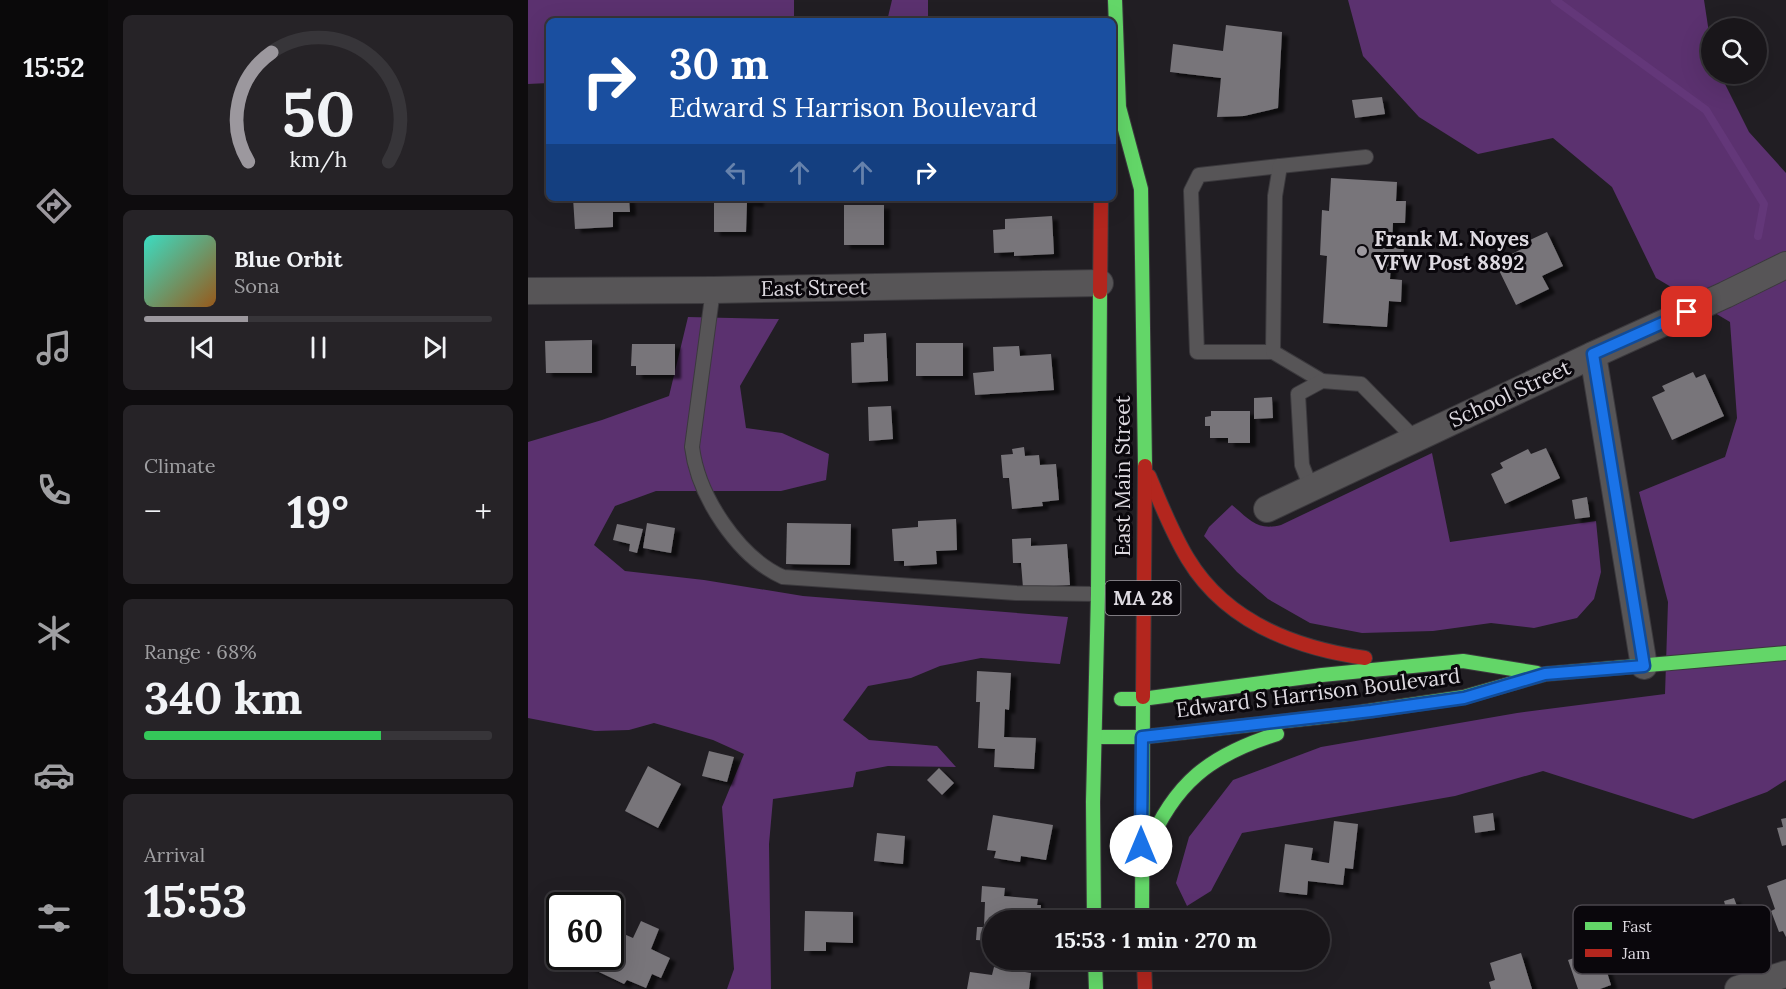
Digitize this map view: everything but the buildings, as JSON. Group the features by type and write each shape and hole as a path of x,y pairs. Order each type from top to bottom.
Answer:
{"main road":[{"name":"East Main Street","path":"1115,0 1116,18"},
{"name":"East Main Street","path":"1116,27 1119,107 1141,189 1145,336 1142,910"},
{"name":"East Main Street","path":"1116,120 1119,107"},
{"name":"East Main Street","path":"1094,910 1093,802 1098,594 1101,201"},
{"path":"1145,467 1171,526 1195,570 1227,604 1266,632 1305,647 1335,655 1463,661"},
{"name":"Edward S Harrison Boulevard","path":"1095,737 1142,737 1348,714 1464,698 1545,674 1786,653"},
{"name":"Edward S Harrison Boulevard","path":"1096,699 1142,699 1322,675 1463,661 1545,674"},
{"path":"1141,865 1152,834 1165,808 1195,773 1222,755 1254,740 1348,714"},
{"path":"1095,970 1096,989"},
{"path":"1144,970 1145,989"}],"street":[{"name":"School Street","path":"1267,509 1786,265"},
{"name":"East Street","path":"528,291 1100,283"},
{"path":"1593,354 1644,666"},
{"path":"1738,989 1786,974"}],"lane":[{"path":"1366,157 1199,175 1191,191 1197,352 1273,352 1322,381 1361,384 1415,439"},
{"path":"1273,352 1275,196 1280,166"},
{"path":"713,290 692,447 694,461 698,476 711,503 738,542 755,560 768,570 783,577 1016,593 1098,594"},
{"path":"1311,488 1302,465 1298,394 1322,381"}],"shaded area":[{"path":"528,0 794,0 794,18 546,18 546,83 528,84"},
{"path":"892,0 928,0 928,18 888,18"},
{"path":"1348,0 1704,0 1707,18 1701,18 1701,84 1725,84 1749,132 1786,173 1786,780 1767,792 1693,819 1543,771 1455,796 1242,833 1211,891 1187,906 1176,883 1189,837 1233,780 1321,747 1517,713 1665,694 1668,602 1639,492 1725,457 1737,418 1730,322 1656,278 1612,187 1553,138 1478,154 1419,117 1363,56"},
{"path":"688,317 779,319 740,386 746,428 782,433 829,454 826,480 781,491 656,491 615,506 594,545 625,571 704,580 803,596 1068,617 1060,664 981,658 940,666 911,678 868,686 843,720 869,740 937,746 956,767 888,766 856,772 853,787 773,799 769,844 771,989 727,989 734,969 722,807 744,754 713,740 654,723 629,730 595,731 528,718 528,442 602,420 669,396"},
{"path":"1432,453 1450,542 1596,521 1601,572 1594,599 1577,618 1534,628 1491,623 1433,631 1362,633 1310,623 1268,599 1237,572 1204,536 1209,527 1232,505 1254,523 1266,527 1281,525"}],"waterway":[{"path":"1555,0 1706,110 1764,204 1758,236"}],"traffic: fast":[{"path":"1115,0 1116,18"},
{"path":"1116,27 1119,107 1141,189 1145,466"},
{"path":"1094,910 1093,802 1098,594 1100,292"},
{"path":"1095,737 1142,737 1348,714 1464,697 1545,674 1786,653"},
{"path":"1121,699 1142,699 1322,675 1463,661 1537,673"},
{"path":"1142,910 1143,697"},
{"path":"1147,849 1169,806 1197,775 1232,752 1277,734"},
{"path":"1095,970 1096,989"}],"traffic: jam":[{"path":"1100,292 1101,201"},
{"path":"1143,697 1145,466"},
{"path":"1149,476 1188,559 1222,600 1242,615 1288,639 1365,658"},
{"path":"1144,970 1145,989"}],"place":[{"name":"Frank M. Noyes VFW Post 8892","path":"1362,251"}],"route":[{"path":"1141,846 1142,737 1348,714 1464,698 1545,674 1644,666 1593,354 1687,312"}]}
